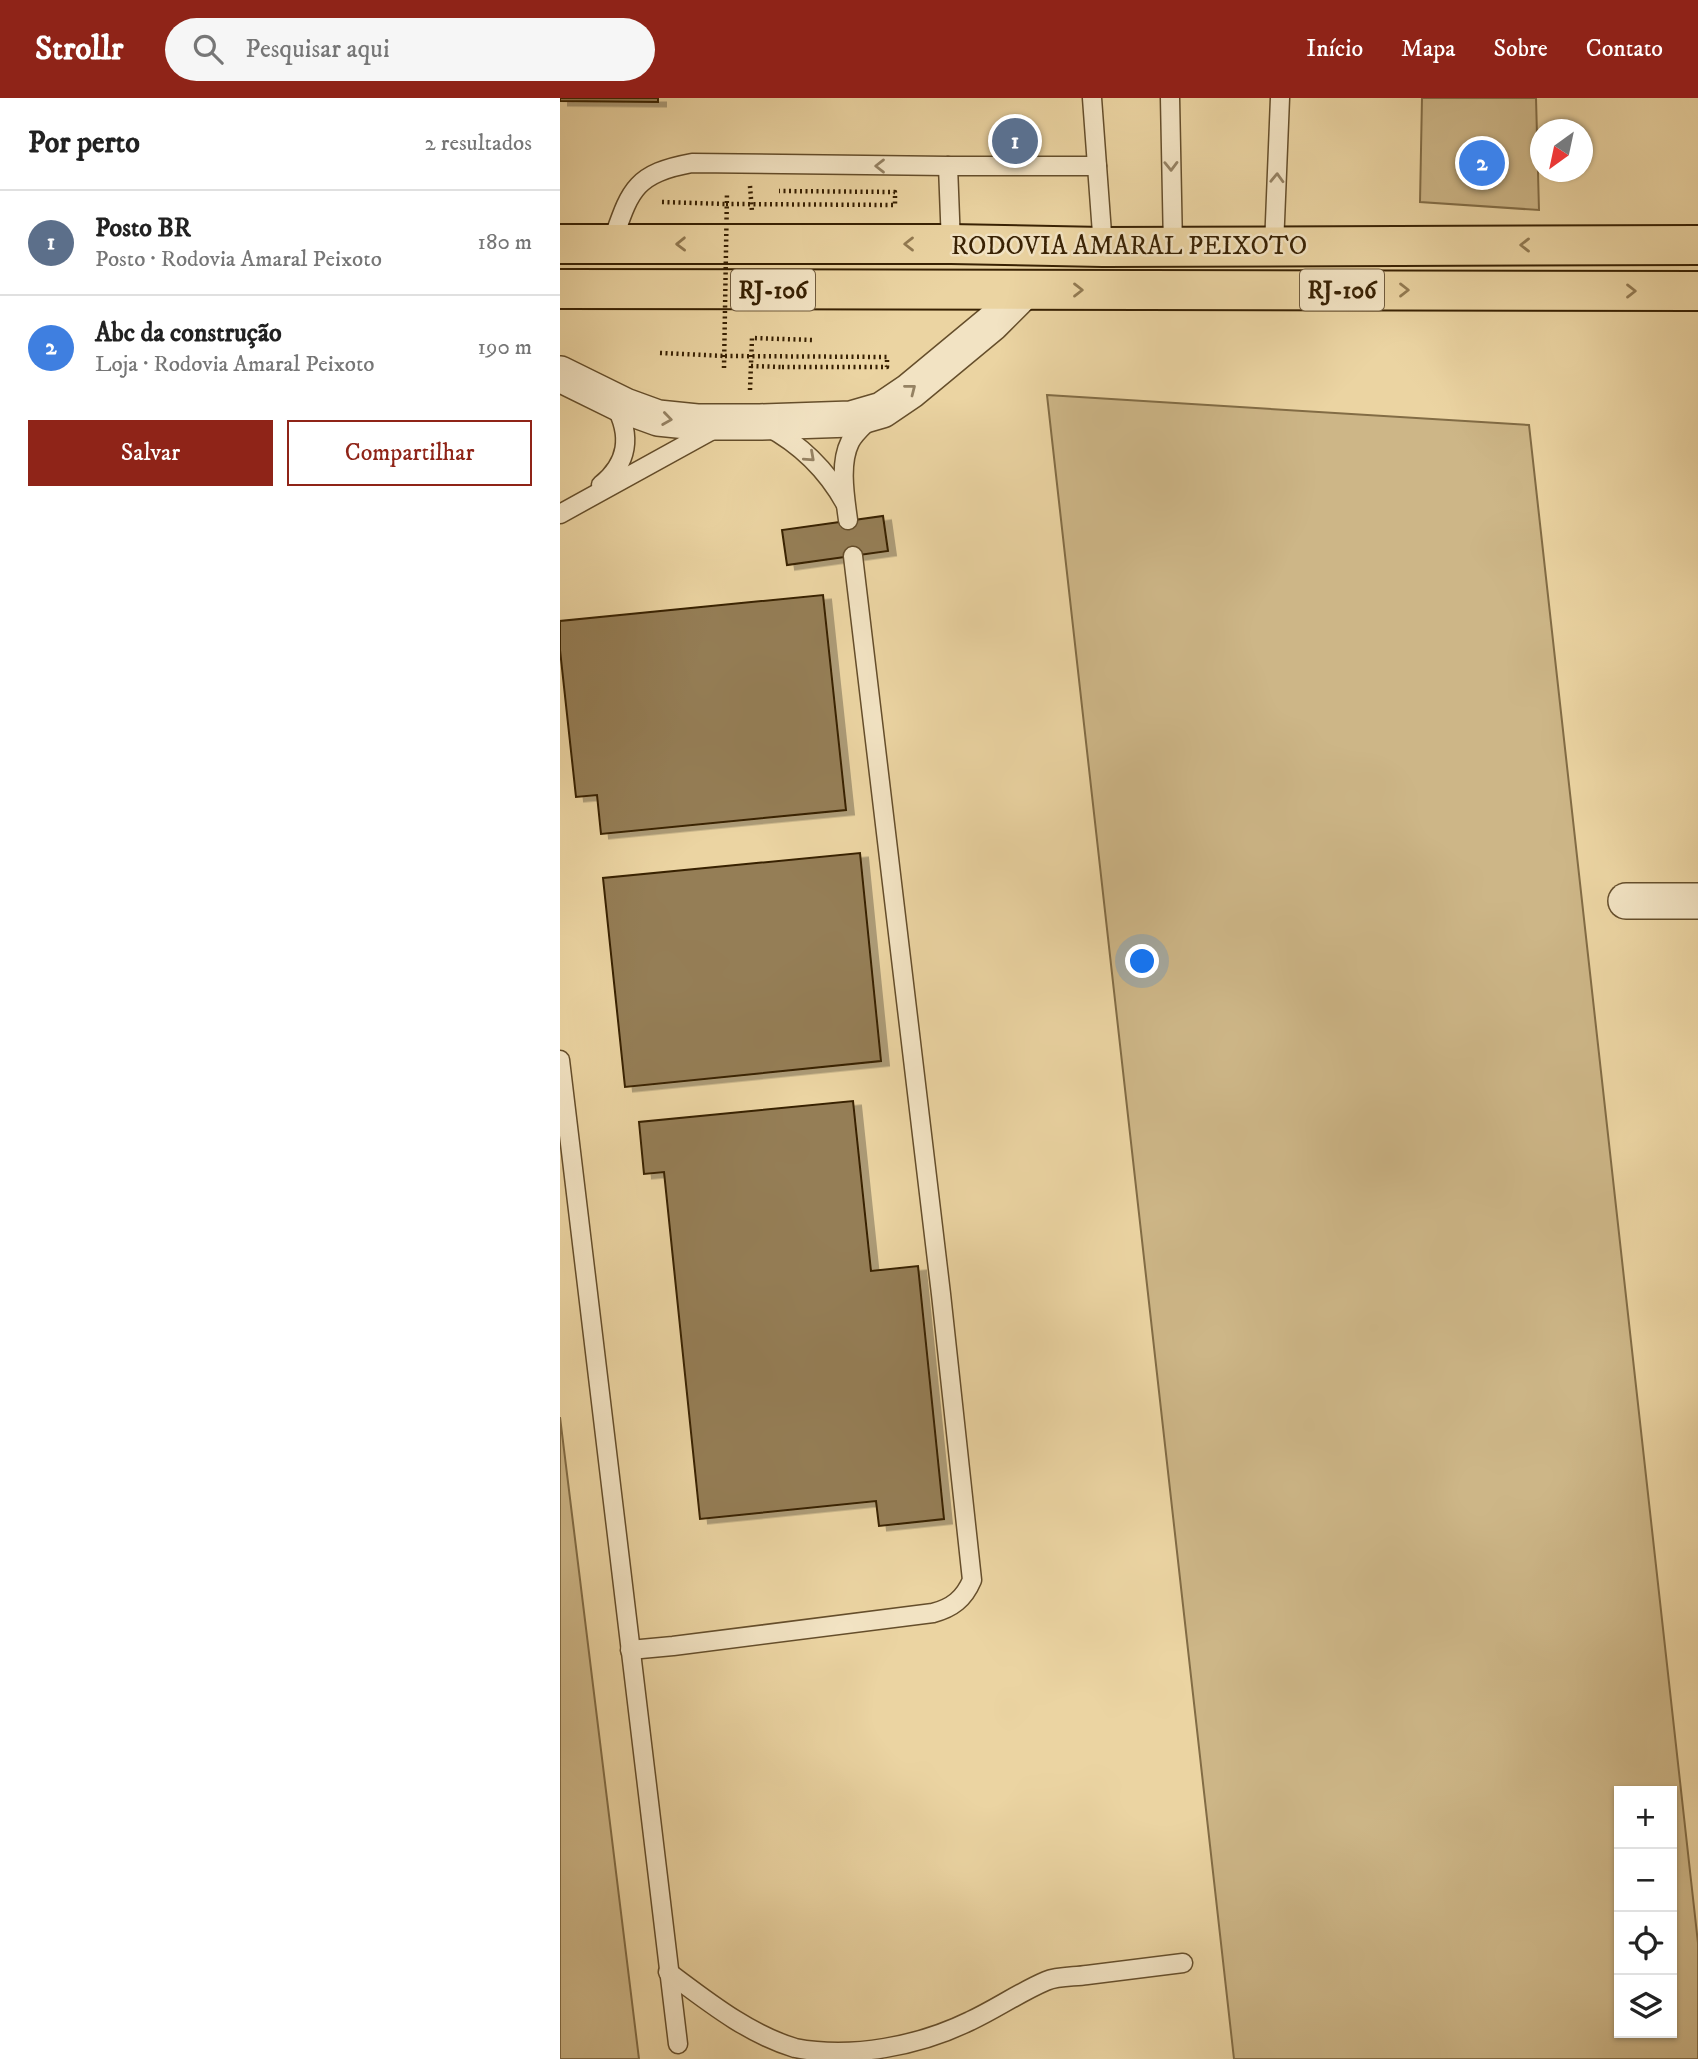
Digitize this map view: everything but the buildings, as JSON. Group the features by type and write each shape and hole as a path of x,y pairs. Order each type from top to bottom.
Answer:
{"highway":[{"name":"RODOVIA AMARAL PEIXOTO","path":"560,244 951,244 1103,247 1698,245"},
{"name":"RODOVIA AMARAL PEIXOTO","path":"560,289 1698,291"}],"street":[{"path":"560,373 658,418 743,422 850,419 882,410 910,391 992,323 1025,290"},
{"path":"1626,901 1698,901"}],"lane":[{"path":"1092,98 1103,247"},
{"path":"1170,98 1173,247"},
{"path":"1274,246 1280,98"},
{"path":"611,245 629,195 638,184 649,176 692,163 1097,166"},
{"path":"948,166 951,244"},
{"path":"582,501 610,478 624,453 623,423 612,399"},
{"path":"560,514 743,422 793,443 819,465 837,489 847,513 845,470 850,442 859,430 882,410"},
{"path":"630,1650 933,1613 957,1602 967,1593 972,1580 942,1294 853,556"},
{"path":"560,1059 678,2044"},
{"path":"668,1972 719,2009 763,2035 796,2048 840,2055 900,2046 940,2034 970,2022 1048,1980 1182,1963"}],"path":[{"path":"662,202 895,205 895,192 779,191"},
{"path":"724,368 727,192"},
{"path":"660,353 725,356 887,357 887,367 751,366 751,338 813,340"}],"shaded area":[{"path":"1422,98 1536,98 1537,119 1530,119 1530,182 1538,182 1539,210 1420,202"},
{"path":"1047,395 1529,425 1698,1943 1698,2059 1234,2059"},
{"path":"560,1417 639,2059 560,2059"}],"place":[{"name":"Posto BR","path":"1015,141"},
{"name":"Abc da construção","path":"1482,163"}]}
